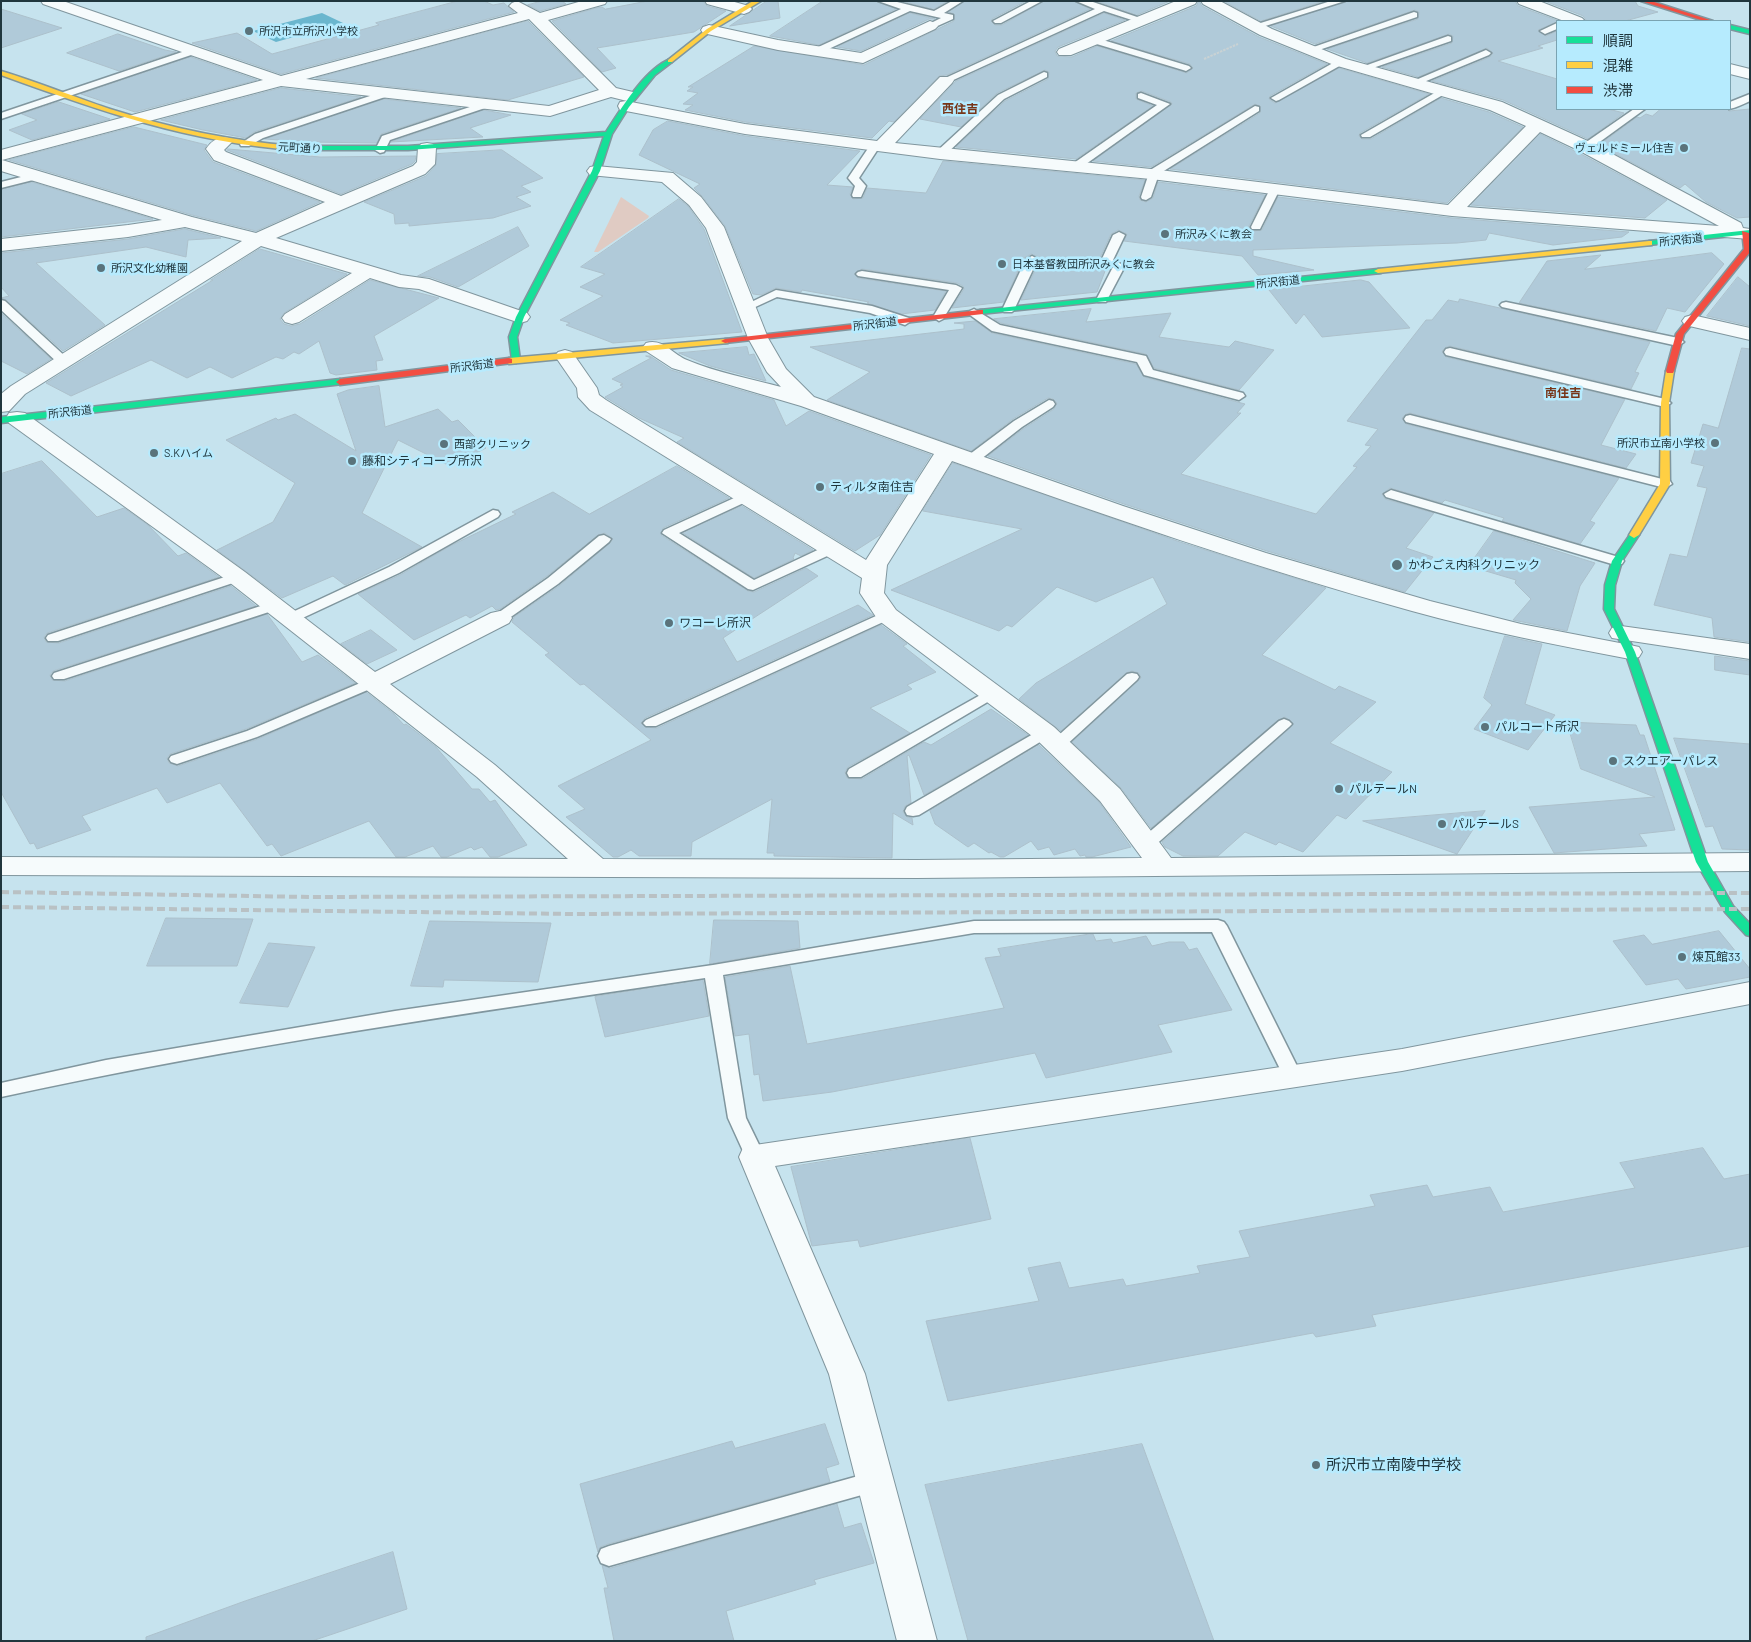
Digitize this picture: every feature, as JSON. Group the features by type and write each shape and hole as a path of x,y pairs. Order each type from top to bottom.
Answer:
{"street":[{"path":"48,1 281,80 550,111 610,92"},
{"path":"509,1 534,16 565,43 610,92 629,102 744,129 940,154 1152,174 1452,211 1748,233"},
{"path":"1,155 134,121 281,80 600,1"},
{"path":"712,1 744,10"},
{"path":"516,360 513,337 520,317 596,170 608,134 629,102 653,74 709,30 758,1"},
{"path":"1065,52 1190,1"},
{"path":"1208,1 1261,29 1340,62 1496,106 1586,147 1748,233"},
{"path":"1524,1 1571,20"},
{"path":"1644,1 1701,20"},
{"path":"709,30 863,58 934,20"},
{"path":"1731,27 1750,32"},
{"path":"1731,69 1750,74"},
{"name":"元町通り","path":"1,73 134,121 223,142 306,149 380,150 608,134"},
{"path":"878,146 946,80"},
{"path":"1452,211 1537,125"},
{"path":"223,142 215,149 220,156 341,202"},
{"path":"427,148 426,164 419,170 341,202 257,240 63,361 18,390 6,415 237,577 486,771 596,868"},
{"path":"1,165 185,221 399,280 422,283 520,317"},
{"path":"596,170 667,177 696,201 716,227 758,338 777,372 808,402"},
{"path":"1,245 128,231 185,221"},
{"path":"1748,233 1748,249 1680,334 1670,371 1665,402 1665,484 1655,503 1617,561 1610,585 1608,609 1625,642 1702,862 1729,909 1750,932"},
{"name":"所沢街道","path":"6,415 372,379 516,360 758,338 974,313 1748,233"},
{"path":"292,318 368,271"},
{"path":"1692,320 1750,334"},
{"path":"653,347 679,364 808,402 947,452 1258,558 1403,600 1521,631 1750,652"},
{"path":"565,356 587,388 589,397 598,404 745,497 874,575"},
{"path":"947,452 875,565 872,593 887,615 1051,739 1110,795 1164,868"},
{"path":"372,683 500,618"},
{"path":"1,866 1164,868 1750,862"},
{"path":"917,1641 847,1374 755,1157 1402,1060 1750,993"}],"lane":[{"path":"882,1 908,8 934,20 959,1"},
{"path":"998,21 1038,1"},
{"path":"1080,1 1142,20"},
{"path":"1261,29 1341,1"},
{"path":"817,50 908,8"},
{"path":"946,80 1104,8"},
{"path":"1310,50 1414,15"},
{"path":"1068,24 1186,68"},
{"path":"1545,31 1556,26"},
{"path":"1364,68 1448,39"},
{"path":"1,116 194,51"},
{"path":"1416,82 1486,53"},
{"path":"1276,98 1340,62"},
{"path":"940,154 1002,97 1044,75"},
{"path":"1366,136 1444,90"},
{"path":"245,144 259,136 388,93"},
{"path":"1075,167 1165,104 1141,96"},
{"path":"1731,106 1750,97"},
{"path":"380,150 386,138 488,104"},
{"path":"1146,197 1152,174 1255,109"},
{"path":"1586,147 1639,110"},
{"path":"857,195 861,186 853,178 878,146"},
{"path":"1,185 37,176"},
{"path":"1256,227 1275,189"},
{"path":"1102,300 1119,266 1107,261 1119,235"},
{"path":"1008,310 1032,260"},
{"path":"862,274 956,288 938,317"},
{"path":"747,308 776,293 872,310 906,321"},
{"path":"1,303 63,361"},
{"path":"1506,305 1678,342"},
{"path":"974,313 996,328 1142,359 1148,372 1239,396"},
{"path":"1450,352 1665,402"},
{"path":"972,460 1018,424 1049,404"},
{"path":"1410,419 1665,484"},
{"path":"1391,494 1617,561"},
{"path":"745,497 670,533 753,586 831,549"},
{"path":"59,676 281,613 394,570 492,514"},
{"path":"500,618 553,581 604,539"},
{"path":"53,638 237,577"},
{"path":"651,723 887,615"},
{"path":"913,811 1051,739 1132,677"},
{"path":"176,759 252,734 372,683"},
{"path":"855,773 991,694"},
{"path":"1146,844 1284,724"},
{"path":"1,1090 106,1067 395,1017 713,971 974,927 1218,926 1293,1076"},
{"path":"713,971 736,1118 755,1157"},
{"path":"609,1556 876,1481"}],"path":[{"path":"1186,68 1261,29"}],"shaded area":[{"path":"621,197 649,216 598,252 594,252"}],"water":[{"path":"322,13 343,23 276,42 253,31"}],"building":[{"path":"458,1 484,1 493,5 504,3 514,12 281,74 192,43 237,33 272,54"},
{"path":"542,1 562,1 566,4 540,11 528,5"},
{"path":"648,1 703,1 707,6 726,11 694,32 597,48 616,68 602,72 552,21 596,8 602,7 605,9"},
{"path":"767,1 778,1 780,18 730,26"},
{"path":"823,1 876,1 896,9 819,45 770,36"},
{"path":"902,1 948,1 934,9"},
{"path":"965,1 1026,1 992,19 995,25 1002,25 1044,1 1074,1 1090,9 947,75 939,76 894,122 889,121 872,138 745,122 685,110 693,105 683,104 698,93 687,91 693,87 688,87 754,46 864,65 954,21 954,14 949,12"},
{"path":"1097,1 1170,1 1137,15"},
{"path":"1199,1 1202,6 1259,37 1327,64 1270,96 1269,99 1275,103 1339,68 1429,94 1360,133 1359,136 1362,139 1371,139 1441,98 1489,112 1523,127 1447,203 1170,169 1260,113 1260,106 1255,104 1151,167 1093,161 1172,104 1142,91 1136,93 1136,99 1153,106 1076,159 956,147 1005,101 1048,79 1049,72 1045,70 997,93 961,127 920,119 956,81 1104,13 1125,20 1058,47 1055,51 1057,56 1072,57 1097,46 1187,73 1193,68 1190,64 1111,41 1196,6"},
{"path":"1224,1 1324,1 1261,21"},
{"path":"1347,1 1515,1 1518,6 1556,20 1556,22 1538,30 1546,36 1556,31 1556,40 1538,46 1543,48 1498,61 1556,79 1556,110 1612,110 1624,113 1588,139 1503,100 1432,81 1490,57 1493,53 1487,48 1418,77 1382,67 1452,43 1453,36 1449,34 1367,63 1327,49 1418,19 1419,12 1415,10 1315,44 1271,26"},
{"path":"1545,1 1635,1 1638,6 1658,12 1629,20 1586,20 1583,16"},
{"path":"1,9 62,28 1,48"},
{"path":"910,13 935,19 929,19 861,51 837,47"},
{"path":"528,21 584,77 508,100 316,78"},
{"path":"118,34 176,52 119,71 67,53"},
{"path":"191,57 257,80 135,112 81,94"},
{"path":"281,88 361,97 254,132 246,138 161,120"},
{"path":"384,99 461,108 381,134 377,143 265,139"},
{"path":"59,102 110,119 32,140 9,130 37,120 22,114"},
{"path":"1750,109 1750,217 1737,218 1706,202 1685,184 1680,188 1599,145 1637,117 1640,118 1646,114 1652,116 1660,110 1729,111"},
{"path":"484,110 511,115 470,128 483,137 391,142"},
{"path":"668,121 745,136 860,151 827,185 853,187 850,194 853,199 863,198 867,188 926,193 943,161 1145,180 1139,196 1140,200 1146,202 1153,198 1158,182 1265,195 1249,226 1252,231 1262,230 1278,197 1452,218 1629,232 1622,237 1553,245 1489,233 1486,240 1457,243 1253,250 1253,256 1314,270 1258,275 1242,256 1124,241 1127,234 1118,230 1111,234 1099,260 1107,266 1097,292 1021,300 1040,260 1039,257 1031,254 1024,258 1004,302 952,308 964,289 963,286 957,283 862,269 855,273 858,278 946,291 935,310 901,314 867,303 869,302 802,290 801,292 776,288 761,295 753,294 725,226 694,188 700,184 639,155 653,130"},
{"path":"134,127 207,145 204,150 213,162 320,202 256,231 192,215 9,160"},
{"path":"1540,134 1667,200 1645,218 1471,205"},
{"path":"228,149 320,157 416,156 412,164 341,194"},
{"path":"502,150 543,178 521,186 531,192 516,197 531,206 493,218 409,226 409,223 395,224 394,214 364,202 426,176 436,165 437,154"},
{"path":"32,182 153,219 1,237 1,190"},
{"path":"679,199 688,206 704,229 742,332 613,343 566,325 570,323 560,320 603,296 580,287 605,274 581,267"},
{"path":"518,227 529,246 458,287 430,277 418,276"},
{"path":"185,229 221,238 188,240 186,257 146,247 36,263 105,325 63,351 6,300 1,298 9,296 1,287 1,253 128,239"},
{"path":"260,249 347,274 284,313 280,319 284,324 291,326 300,324 370,280 439,298 374,336 383,360 376,361 377,370 336,375 330,373 319,341 299,354 294,352 283,359 276,357 232,378 210,367 187,378 151,360 71,396 46,383 213,280 211,280"},
{"path":"1712,253 1724,264 1685,312 1667,308 1656,331 1519,303 1547,261 1601,255 1585,269"},
{"path":"1738,277 1750,287 1750,326 1707,316"},
{"path":"1361,280 1369,282 1410,328 1322,337 1304,314 1296,324 1269,290"},
{"path":"1460,299 1650,342 1635,372 1639,373 1631,389 1450,346 1442,351 1446,357 1625,399 1601,445 1636,454 1626,468 1410,413 1406,414 1402,418 1406,424 1619,478 1590,521 1595,523 1580,544 1502,521 1504,518 1445,500 1442,503 1390,488 1382,494 1385,499 1434,513 1406,548 1433,557 1405,592 1267,551 1124,504 988,456 1023,429 1054,409 1057,403 1053,399 1048,398 1013,419 971,451 827,400 870,372 810,347 964,329 964,324 954,323 975,321 992,333 1136,364 1144,377 1245,404 1237,413 1241,413 1181,474 1316,514 1357,467 1353,466 1371,446 1365,445 1378,429 1347,421 1426,320 1432,320 1448,300 1458,302"},
{"path":"1091,309 1086,322 1171,313 1159,337 1229,347 1235,341 1274,350 1239,390 1154,368 1146,354 1001,323 994,319"},
{"path":"1,313 51,359 27,374 1,361"},
{"path":"747,347 749,355 754,354 766,381 710,366 679,353"},
{"path":"1742,348 1750,349 1750,642 1714,637 1712,618 1654,605 1670,554 1687,557 1707,488 1697,486 1704,466 1691,463 1703,424 1718,428"},
{"path":"646,356 650,356 671,370 774,400 786,426 809,411 931,455 880,535 855,551 677,442 684,438 639,418 605,397 623,387 620,385 623,384 612,379 651,358"},
{"path":"379,386 385,427 438,409 452,422 458,420 479,441 475,443 486,448 450,466 398,440 362,513 422,547 345,585 333,576 282,598 217,550 273,522 295,483 226,440 276,418 278,420 295,414 356,451 337,394 348,390"},
{"path":"42,461 97,517 124,508 148,525 178,556 186,553 219,577 47,633 44,637 46,642 59,643 231,586 256,606 53,671 50,675 52,680 65,681 267,614 302,662 318,655 355,683 246,729 170,754 167,758 169,763 178,766 258,739 366,692 394,714 404,725 406,724 436,747 472,789 479,789 490,802 495,800 527,845 498,857 490,857 482,847 474,850 471,847 447,857 441,857 433,846 405,857 396,857 369,821 281,856 272,844 267,846 220,783 167,803 157,788 82,816 91,830 37,849 34,843 30,844 1,792 1,474"},
{"path":"953,463 1180,542 1326,588 1262,655 1335,690 1339,686 1376,702 1330,743 1392,772 1346,819 1337,815 1303,852 1279,842 1276,845 1245,832 1218,856 1183,856 1165,847 1162,842 1290,728 1293,723 1285,717 1278,720 1151,828 1121,788 1072,742 1141,678 1139,673 1132,671 1126,673 1061,731 1019,699 1036,683 1167,604 1153,577 1096,602 1057,587 1012,627 1007,625 999,631 891,590 1022,529 923,511"},
{"path":"677,466 729,498 663,528 661,535 748,591 754,592 806,568 818,576 723,638 737,662 858,605 873,615 645,718 641,723 645,727 657,728 881,625 907,644 903,646 936,672 907,685 912,689 870,708 910,733 848,767 845,772 847,778 862,779 924,742 931,745 991,709 1028,735 924,795 909,755 907,756 911,803 905,806 903,812 907,817 912,818 913,825 893,813 892,858 774,856 774,853 767,853 772,799 692,842 691,856 639,856 631,850 618,857 613,857 566,817 585,809 558,786 651,740 584,684 580,685 545,655 549,653 512,622 514,617 559,586 610,543 613,539 605,533 598,535 547,576 500,609 496,610 492,606 470,618 466,615 414,640 358,594 400,575 450,546 516,514 512,512 553,492 589,514"},
{"path":"742,506 813,550 801,556 795,553 794,559 754,578 683,533"},
{"path":"1494,531 1595,563 1580,586 1567,631 1513,620 1531,599 1515,583 1516,580 1469,566"},
{"path":"371,630 397,650 367,664 341,644"},
{"path":"1505,636 1542,644 1525,704 1555,715 1528,750 1474,729 1492,705 1484,698"},
{"path":"1715,656 1750,661 1750,675 1715,670"},
{"name":"スクエアーパレス","path":"1567,722 1636,725 1640,735 1644,735 1675,830 1639,834 1647,846 1554,853 1529,807 1655,797 1581,769"},
{"path":"1674,738 1750,744 1750,850 1722,849 1713,826 1706,827"},
{"path":"1039,745 1099,802 1131,847 1086,857 1085,855 1080,856 1075,849 1054,855 1049,847 1038,850 1031,841 1004,857 1000,857 991,852 989,853 974,843 968,847 935,824 930,811"},
{"name":"パルテールS","path":"1485,811 1457,854 1363,821"},
{"path":"166,918 253,919 237,966 147,966"},
{"path":"714,920 798,921 800,948 710,964"},
{"path":"430,921 551,923 538,982 444,980 443,987 411,986"},
{"name":"煉瓦館33","path":"1719,931 1750,969 1750,977 1686,989 1678,979 1646,985 1613,941 1644,935 1652,944"},
{"path":"1093,934 1096,941 1111,939 1113,943 1146,936 1152,946 1169,942 1184,942 1189,950 1197,948 1232,1010 1158,1025 1172,1052 1046,1078 1035,1053 832,1092 763,1101 759,1074 754,1075 749,1034 735,1036 725,977 790,966 807,1044 1004,1008 985,958 1001,956 998,949"},
{"path":"269,943 315,947 288,1007 240,1003"},
{"path":"703,980 709,1016 605,1037 595,997"},
{"path":"970,1138 991,1219 860,1247 858,1240 812,1246 791,1167"},
{"path":"1703,1148 1724,1179 1750,1174 1750,1246 1372,1315 1376,1326 1316,1337 1313,1333 948,1401 926,1321 1039,1301 1028,1268 1060,1262 1069,1288 1123,1279 1126,1286 1200,1273 1197,1266 1250,1257 1239,1231 1375,1206 1370,1195 1427,1185 1433,1197 1490,1187 1503,1212 1635,1188 1620,1163"},
{"path":"825,1424 839,1464 826,1468 830,1482 608,1544 600,1547 598,1552 580,1484 732,1441 735,1448"},
{"path":"1142,1444 1214,1641 968,1641 925,1485"},
{"path":"837,1504 844,1528 861,1523 874,1563 814,1580 816,1584 726,1611 734,1641 614,1641 604,1588 608,1588 602,1565 610,1568"},
{"path":"393,1552 407,1609 312,1641 146,1641 146,1637 245,1601"}],"railway":[{"path":"1,892 311,897 1750,893"},
{"path":"1,907 575,914 1750,909"}],"traffic: fast":[{"path":"1731,27 1750,32"},
{"path":"516,360 513,337 520,317 596,171 608,134 626,106 653,74 670,61"},
{"path":"294,148 408,148 608,134"},
{"path":"1649,243 1750,232"},
{"path":"980,312 1378,271"},
{"path":"1,420 340,382"},
{"path":"1634,535 1617,561 1610,585 1609,609 1630,652 1702,862 1729,909 1750,932"}],"traffic: slow":[{"path":"670,61 709,30 758,1"},
{"path":"1,73 145,122 218,139 294,148"},
{"path":"1378,271 1649,243"},
{"path":"509,361 725,341"},
{"path":"1634,535 1665,484 1665,403 1670,371"}],"traffic: jam":[{"path":"1644,1 1707,20"},
{"path":"1670,371 1680,334 1748,249 1745,233"},
{"path":"725,341 980,312"},
{"path":"340,382 509,361"}],"place":[{"name":"所沢市立所沢小学校","path":"249,31"},
{"name":"ヴェルドミール住吉","path":"1684,148"},
{"name":"所沢みくに教会","path":"1165,234"},
{"name":"日本基督教団所沢みくに教会","path":"1002,264"},
{"name":"所沢文化幼稚園","path":"101,268"},
{"name":"所沢市立南小学校","path":"1715,443"},
{"name":"西部クリニック","path":"444,444"},
{"name":"S.Kハイム","path":"154,453"},
{"name":"藤和シティコープ所沢","path":"352,461"},
{"name":"ティルタ南住吉","path":"820,487"},
{"name":"かわごえ内科クリニック","path":"1397,565"},
{"name":"ワコーレ所沢","path":"669,623"},
{"name":"パルコート所沢","path":"1485,727"},
{"name":"スクエアーパレス","path":"1613,761"},
{"name":"パルテールN","path":"1339,789"},
{"name":"パルテールS","path":"1442,824"},
{"name":"煉瓦館33","path":"1682,957"},
{"name":"所沢市立南陵中学校","path":"1316,1465"}],"district":[{"name":"西住吉","path":"960,109"},
{"name":"南住吉","path":"1563,393"}]}
